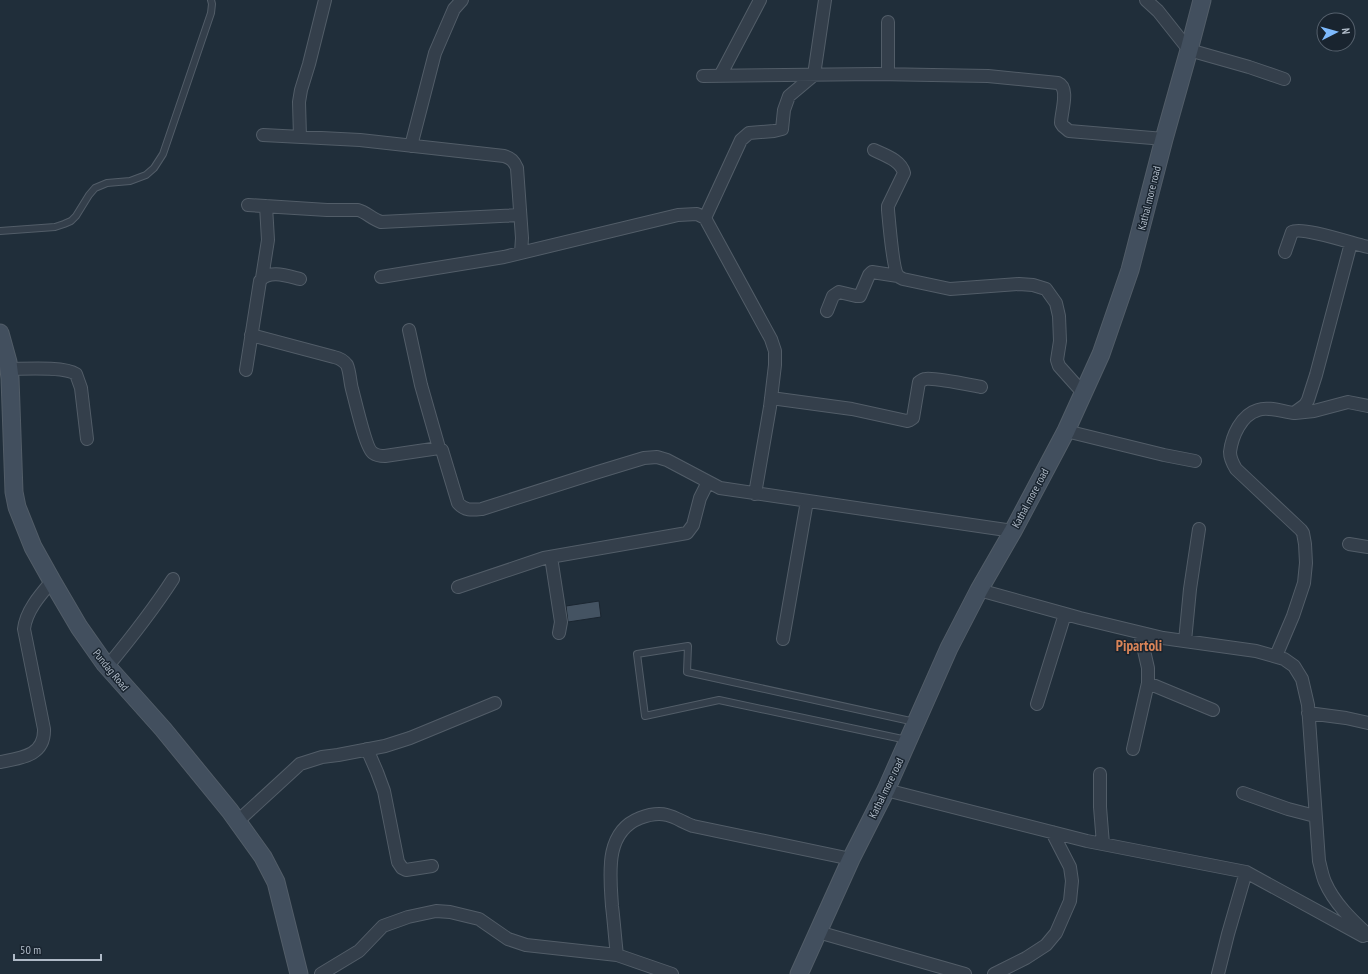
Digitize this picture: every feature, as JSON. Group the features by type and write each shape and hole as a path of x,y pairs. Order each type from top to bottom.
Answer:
{"main road":[{"name":"Kathal more road","path":"799,974 851,859 886,790 949,648 1066,431 1101,354 1130,270 1164,139 1190,50 1202,0"},
{"name":"Pundag Road","path":"0,333 9,369 12,410 14,492 24,526 33,547 79,627 107,667 163,729 238,821 263,856 276,882 299,974"}],"street":[{"path":"300,137 299,102 301,90 325,0"},
{"path":"411,146 435,53 454,9 462,0"},
{"path":"720,76 760,0"},
{"path":"705,218 741,140 746,134 751,132 774,131 782,129 784,110 789,96 814,75 825,0"},
{"path":"1146,0 1158,11 1190,50 1284,79"},
{"path":"888,22 888,74"},
{"path":"702,76 888,74 988,76 1058,83 1061,84 1064,90 1061,123 1062,126 1069,131 1164,139"},
{"path":"263,135 360,140 504,156 510,158 517,168 522,238 521,253"},
{"path":"874,150 900,164 904,173 888,206 894,259 898,276"},
{"path":"248,206 358,210 380,222 520,215"},
{"path":"246,370 258,287 262,278 268,240 266,206"},
{"path":"381,278 504,257 678,215 696,214 705,218 775,351 771,398 755,494"},
{"path":"1285,252 1292,232 1297,230 1368,247"},
{"path":"1294,414 1305,405 1308,400 1351,243"},
{"path":"827,311 833,296 839,292 860,296 868,275 872,272 898,276 903,279 950,289 1018,284 1037,286 1046,289 1056,303 1059,316 1060,341 1057,360 1058,366 1084,394"},
{"path":"262,278 282,274 300,278"},
{"path":"409,330 421,385 439,448 442,450 458,503 462,508 467,510 482,509 644,458 657,456 720,488 1013,531"},
{"path":"251,335 334,357 344,362 348,368 352,390 368,448 372,453 385,456 439,448"},
{"path":"9,369 57,369 69,370 76,374 81,388 87,439"},
{"path":"771,398 852,409 907,421 912,418 919,382 924,379 933,379 981,387"},
{"path":"1276,656 1293,616 1304,583 1306,563 1304,535 1301,530 1236,470 1232,463 1230,453 1235,434 1244,419 1251,412 1259,409 1294,414 1314,411 1348,402 1368,406"},
{"path":"1066,431 1195,461"},
{"path":"458,587 544,558 687,533 693,525 700,498 708,482"},
{"path":"783,639 807,501"},
{"path":"1185,642 1190,589 1199,530"},
{"path":"1349,544 1368,547"},
{"path":"551,557 561,622 559,633"},
{"path":"107,667 136,632 173,579"},
{"path":"0,762 26,756 34,752 38,749 44,737 44,729 27,644 25,623 31,609 42,592 52,581"},
{"path":"979,590 1140,633 1185,642 1256,651 1284,659 1294,666 1302,679 1308,713 1319,861 1324,880 1339,904 1368,935"},
{"path":"1036,704 1065,614"},
{"path":"1133,749 1148,684 1148,668 1140,633"},
{"path":"1148,684 1213,710"},
{"path":"238,821 300,764 322,757 367,749 410,738 495,703"},
{"path":"1308,713 1346,718 1368,723"},
{"path":"367,749 384,791 398,862 402,868 406,870 432,866"},
{"path":"1100,774 1100,807 1103,844"},
{"path":"886,790 1103,844 1246,872 1368,939"},
{"path":"1243,793 1288,809 1315,816"},
{"path":"617,955 610,860 619,836 626,826 633,821 650,816 662,814 668,815 692,826 851,859"},
{"path":"994,974 1026,958 1046,945 1056,933 1070,901 1072,880 1070,867 1052,832"},
{"path":"1218,974 1246,872"},
{"path":"321,974 359,951 383,926 436,911 450,912 478,919 508,939 532,947 617,955 672,974"},
{"path":"818,932 965,974"}],"lane":[{"path":"0,231 55,227 64,224 71,221 76,216 89,194 95,188 107,183 130,180 146,174 154,168 163,154 180,105 211,13 211,0"},
{"path":"909,740 719,700 645,716 638,654 688,646 687,672 916,723"}],"building":[{"path":"599,601 601,617 568,622 566,606"}],"district":[{"name":"Pipartoli","path":"1139,645"}]}
